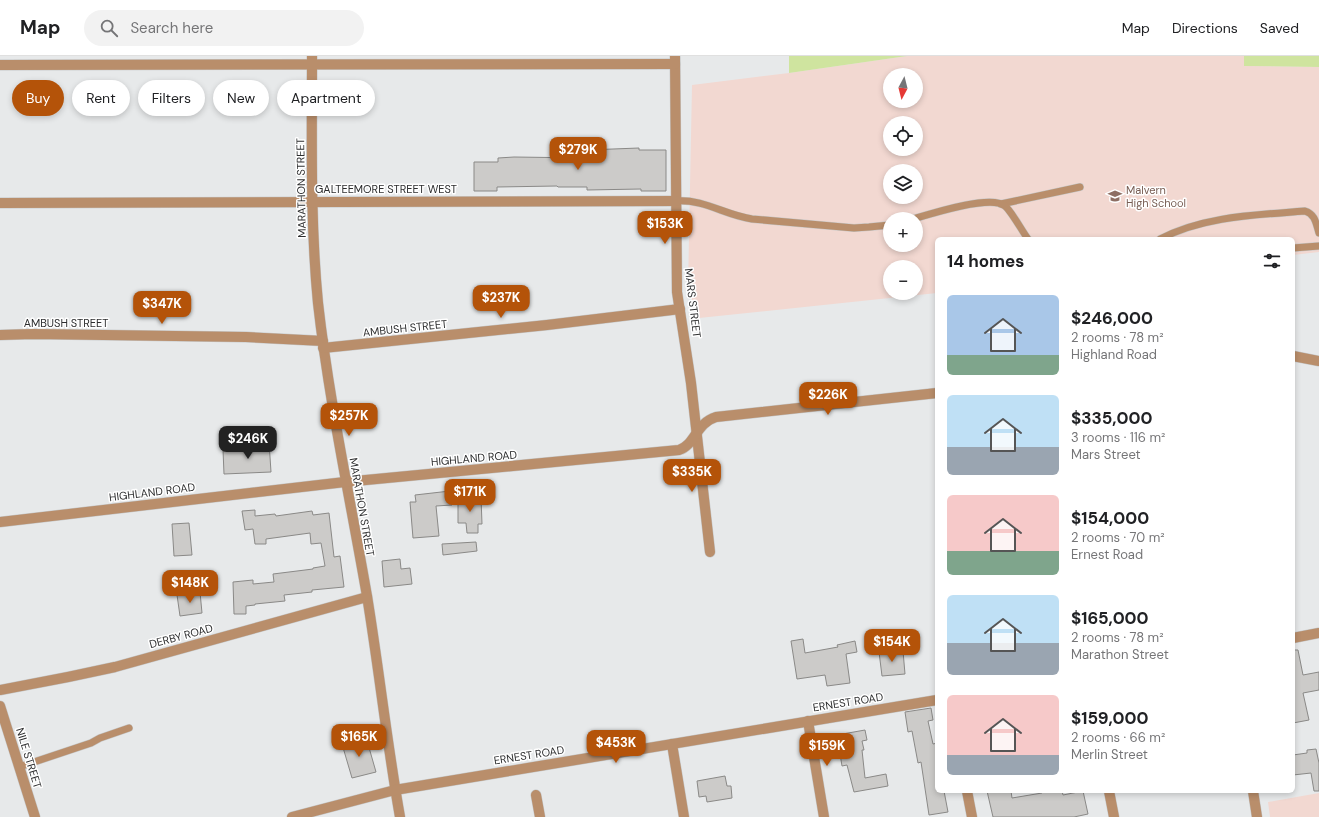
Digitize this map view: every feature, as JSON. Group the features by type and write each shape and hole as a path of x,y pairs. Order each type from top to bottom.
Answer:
{"street":[{"path":"0,65 312,60 675,60"},
{"name":"MARATHON STREET","path":"312,60 313,202 318,301 323,344 345,482 367,597 400,817"},
{"name":"MARS STREET","path":"675,60 676,278 687,350 710,552"},
{"name":"GALTEEMORE STREET WEST","path":"0,203 676,201"},
{"name":"AMBUSH STREET","path":"0,335 33,334 246,337 323,344 547,326 680,309"},
{"path":"1295,356 1319,361"},
{"name":"HIGHLAND ROAD","path":"0,522 345,482 679,450 687,446 706,421 722,416 935,393"},
{"name":"DERBY ROAD","path":"0,690 115,666 367,597"},
{"path":"1295,638 1319,633"},
{"name":"ERNEST ROAD","path":"297,816 395,790 935,700"},
{"name":"NILE STREET","path":"0,706 35,817"},
{"path":"808,721 824,817"},
{"path":"672,744 684,817"},
{"path":"967,793 972,817"},
{"path":"1109,793 1114,817"},
{"path":"1253,793 1257,817"},
{"path":"536,795 540,817"}],"lane":[{"path":"1001,204 1080,187"},
{"path":"676,201 688,200 701,203 744,218 752,219 854,228 883,226"},
{"path":"923,216 960,206 991,202 1001,204 1005,206 1027,237"},
{"path":"1165,237 1203,223 1305,211 1310,212 1314,217 1319,233"},
{"path":"1295,248 1319,246"},
{"path":"19,767 91,743 100,738 129,728"}],"shaded area":[{"name":"Malvern High School","path":"907,56 1244,56 1244,66 1319,67 1319,252 1295,255 1295,237 935,237 935,293 923,294 923,260 883,260 883,299 699,318 688,289 692,85"},
{"path":"1319,793 1319,817 1270,817 1268,802"}],"green space":[{"path":"789,56 907,56 789,73"},
{"path":"1244,56 1319,56 1319,67 1244,66"}],"building":[{"path":"639,148 639,150 666,150 666,191 641,191 641,189 587,190 587,187 557,186 497,187 497,191 474,191 474,162 498,162 498,158 514,157 587,158 587,150"},
{"path":"269,442 271,472 224,474 223,450 248,449 248,444"},
{"path":"450,491 452,505 436,506 439,536 413,538 410,502 416,502 415,495"},
{"path":"481,497 482,524 478,524 478,533 467,533 466,523 458,523 458,498"},
{"path":"255,510 255,516 275,514 276,516 312,511 313,515 329,513 334,557 340,556 344,587 312,590 312,592 284,595 285,601 246,606 246,614 234,614 233,582 253,580 253,584 274,582 273,574 325,566 321,543 311,544 310,533 266,539 266,544 255,544 253,529 245,530 242,511"},
{"path":"189,523 192,555 174,556 172,524"},
{"path":"476,542 477,551 443,555 442,544"},
{"path":"400,559 401,569 410,568 412,584 384,587 382,561"},
{"path":"200,592 202,613 180,616 177,595"},
{"path":"803,639 805,653 838,647 837,645 855,641 857,652 846,654 850,683 827,686 825,675 797,679 791,641"},
{"path":"890,650 890,653 903,651 905,674 882,676 879,652"},
{"path":"1295,650 1298,650 1303,675 1319,672 1319,690 1303,693 1309,720 1295,723"},
{"path":"931,708 933,720 928,721 933,744 935,744 935,793 944,793 948,812 929,815 921,762 918,763 912,731 908,732 905,712"},
{"path":"865,730 867,740 862,741 864,750 862,750 865,778 886,774 888,786 854,792 847,765 842,766 837,735"},
{"path":"366,737 376,772 352,778 342,744"},
{"path":"1316,749 1319,763 1319,791 1314,791 1311,773 1295,775 1295,755 1307,753 1307,750"},
{"path":"725,776 727,786 731,786 732,798 707,802 706,796 699,797 697,781"},
{"path":"987,793 1011,793 1012,798 1042,793 1062,793 1063,795 1083,793 1088,814 1074,817 993,817"}],"place":[{"name":"Malvern High School","path":"1115,196"}]}
